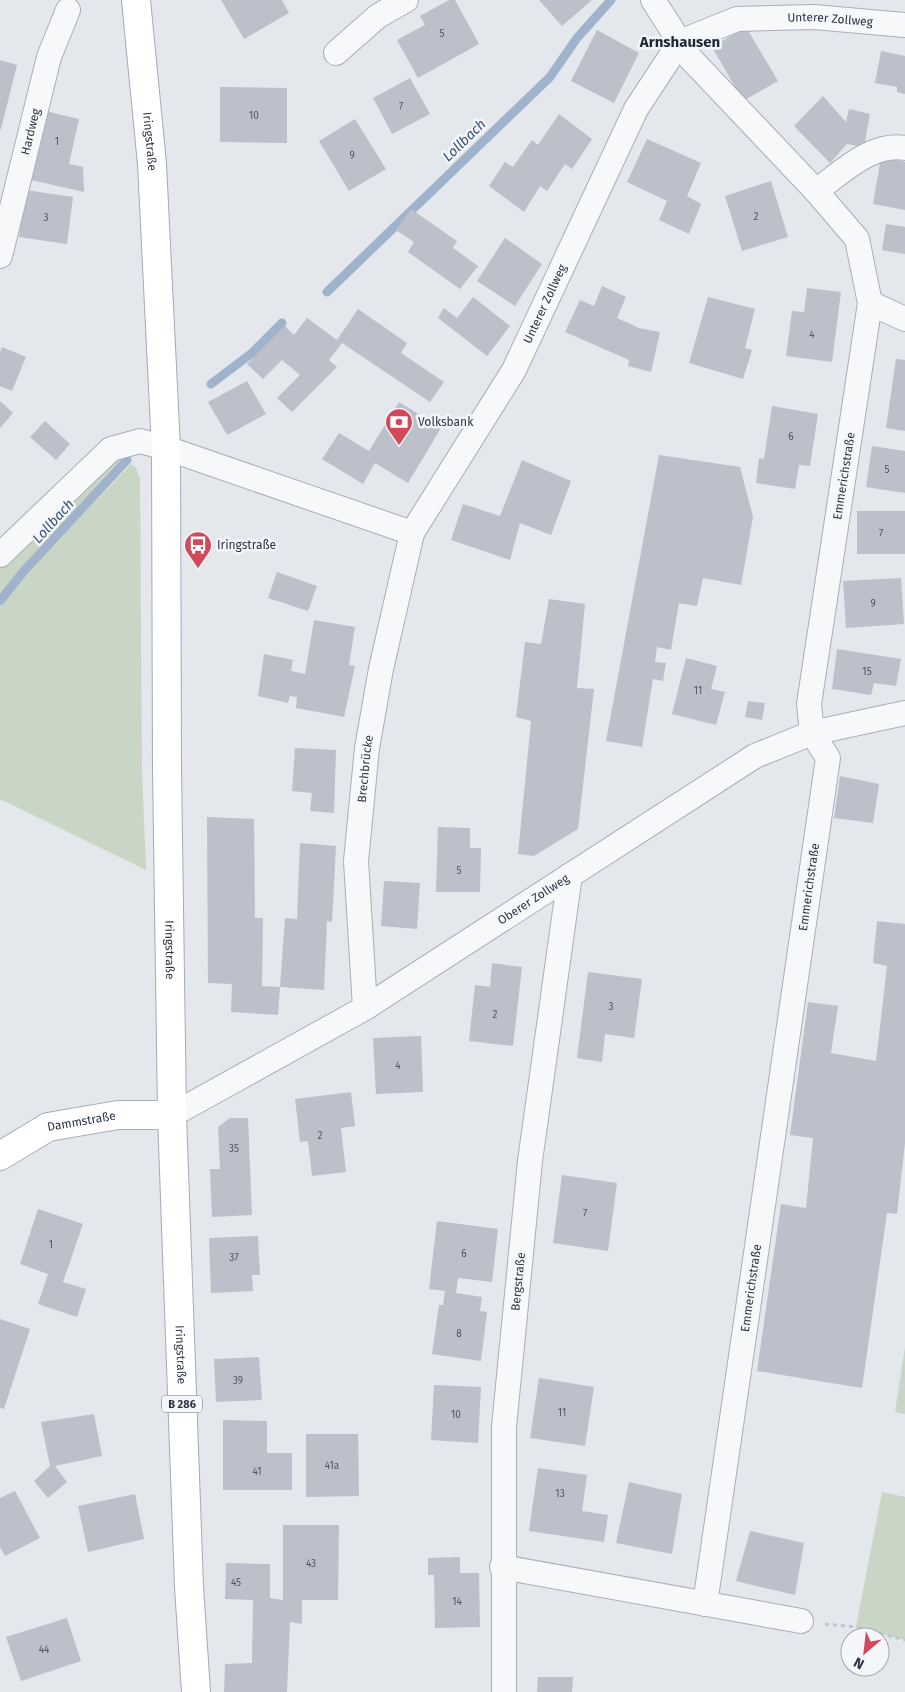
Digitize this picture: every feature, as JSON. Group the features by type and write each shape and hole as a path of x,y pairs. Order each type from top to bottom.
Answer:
{"main road":[{"name":"Iringstraße","path":"136,0 152,164 166,448 167,770 172,1115 189,1587 196,1692"},
{"name":"Dammstraße","path":"0,1156 48,1127 118,1115 172,1115"}],"street":[{"path":"336,53 378,16 406,0"},
{"name":"Emmerichstraße","path":"653,0 680,42 702,71 816,191 857,239 870,303 809,704 812,733 828,758 705,1604"},
{"name":"Hardweg","path":"0,256 50,57 68,10"},
{"name":"Unterer Zollweg","path":"412,533 514,370 636,109 680,42 738,19 814,17 905,25"},
{"path":"816,191 870,153 893,146 905,148"},
{"path":"870,303 905,319"},
{"path":"0,555 111,449 140,442 166,448 412,533"},
{"name":"Brechbrücke","path":"366,1008 356,861 365,766 380,669 412,533"},
{"name":"Oberer Zollweg","path":"172,1115 366,1008 755,756 812,733 905,712"},
{"name":"Bergstraße","path":"504,1692 502,1567 504,1427 529,1171 570,875"},
{"path":"502,1567 802,1621"}],"path":[{"path":"802,1621 856,1628 905,1640"}],"green space":[{"path":"119,459 127,460 23,572 0,601 0,568"},
{"path":"131,464 136,468 140,479 142,769 146,870 0,799 0,607 25,575"},
{"path":"905,1347 905,1414 895,1412"},
{"path":"882,1492 905,1497 905,1640 890,1636 890,1627 856,1627"}],"building":[{"path":"221,0 282,0 289,13 244,39"},
{"path":"449,0 455,0 479,44 418,78 397,40 425,25 420,16"},
{"path":"539,0 592,0 562,26"},
{"path":"746,27 778,81 743,101 712,47"},
{"path":"597,30 639,53 614,103 571,81"},
{"path":"881,51 905,56 905,94 897,92 897,87 875,83"},
{"path":"0,60 17,65 1,129 0,129"},
{"path":"410,78 430,114 392,134 373,98"},
{"path":"220,87 287,88 287,143 220,142"},
{"path":"823,96 846,122 849,109 870,114 864,147 847,144 830,163 794,126"},
{"path":"45,111 79,119 69,164 83,167 84,192 31,180"},
{"path":"559,114 592,139 572,169 565,164 547,191 540,186 524,212 489,186 505,162 513,167 532,140 538,145"},
{"path":"355,119 386,169 349,191 319,141"},
{"path":"647,139 701,163 687,196 701,204 689,234 659,220 667,201 627,182"},
{"path":"881,157 905,162 905,210 873,204"},
{"path":"771,181 788,237 742,251 725,196"},
{"path":"26,190 73,197 67,244 19,237"},
{"path":"411,209 457,241 453,248 478,266 460,289 408,252 414,242 396,230"},
{"path":"886,224 905,227 905,254 882,250"},
{"path":"505,238 542,264 515,306 477,281"},
{"path":"602,286 626,297 617,318 639,328 660,332 651,372 628,366 629,360 565,332 580,300 594,306"},
{"path":"807,288 841,292 832,362 786,356 792,311 804,312"},
{"path":"473,297 510,326 487,356 438,318 444,308 457,318"},
{"path":"708,297 755,309 745,348 752,350 743,379 689,363"},
{"path":"358,309 407,343 401,353 444,382 430,402 342,343 329,360 337,367 292,412 277,398 300,375 282,360 263,379 247,364 285,326 294,335 307,318 337,340"},
{"path":"2,347 26,357 12,391 0,386 0,353"},
{"path":"896,359 905,360 905,431 886,428"},
{"path":"247,381 266,414 227,435 208,402"},
{"path":"0,401 13,413 0,428"},
{"path":"399,402 441,428 408,483 375,463 363,484 322,459 339,433 369,451"},
{"path":"772,406 818,414 810,466 799,465 795,489 756,483 759,458 764,459"},
{"path":"45,421 70,444 56,460 30,437"},
{"path":"872,446 905,451 905,493 866,487"},
{"path":"659,455 740,467 753,517 741,585 703,578 697,606 679,603 671,650 657,647 655,662 666,663 663,681 653,679 642,747 606,741"},
{"path":"522,460 571,481 551,535 520,523 510,560 451,540 463,504 500,516"},
{"path":"857,511 905,511 905,554 857,554"},
{"path":"277,572 317,586 308,611 268,598"},
{"path":"901,578 904,624 846,628 843,581"},
{"path":"549,599 585,604 577,688 594,689 578,829 534,856 518,854 531,721 516,717 525,642 541,644"},
{"path":"314,620 355,627 349,665 355,666 344,717 296,708 297,697 290,696 288,703 258,696 264,654 293,660 291,671 305,674"},
{"path":"837,649 901,659 896,686 874,683 871,695 832,689"},
{"path":"686,658 717,666 711,689 725,692 716,725 672,714"},
{"path":"748,701 765,703 762,720 745,717"},
{"path":"295,748 336,750 334,813 310,811 312,793 292,791"},
{"path":"840,776 879,784 873,823 834,818"},
{"path":"207,817 254,819 255,918 263,918 262,986 280,987 278,1015 231,1012 232,984 208,983"},
{"path":"438,827 470,828 470,848 481,848 480,892 436,892"},
{"path":"300,843 336,846 332,922 327,921 324,990 280,987 285,918 297,919"},
{"path":"384,881 420,883 417,929 381,926"},
{"path":"877,921 905,924 905,1143 897,1214 887,1213 862,1388 757,1371 781,1204 806,1208 813,1138 790,1135 808,1002 838,1006 831,1053 876,1061 887,966 873,963"},
{"path":"492,963 522,967 513,1046 469,1041 475,985 490,987"},
{"path":"588,972 642,979 634,1038 605,1034 602,1062 577,1058"},
{"path":"421,1036 423,1092 376,1094 373,1038"},
{"path":"351,1092 355,1126 341,1128 346,1172 312,1176 308,1141 300,1142 295,1099"},
{"path":"230,1118 248,1118 252,1215 212,1217 210,1169 220,1169 218,1127"},
{"path":"562,1175 617,1183 608,1251 553,1243"},
{"path":"38,1209 83,1224 63,1282 86,1289 77,1317 38,1304 48,1274 20,1264"},
{"path":"437,1221 498,1229 492,1282 458,1278 456,1293 482,1297 480,1311 487,1312 481,1361 432,1354 439,1305 443,1305 445,1291 429,1289"},
{"path":"258,1236 260,1275 252,1275 253,1291 211,1293 209,1238"},
{"path":"0,1319 30,1329 4,1409 0,1408"},
{"path":"259,1357 262,1400 216,1402 214,1359"},
{"path":"539,1378 594,1387 585,1446 530,1438"},
{"path":"434,1385 481,1387 478,1443 431,1440"},
{"path":"94,1414 102,1456 55,1466 67,1482 48,1498 34,1481 50,1466 41,1422"},
{"path":"223,1420 267,1421 267,1453 292,1453 292,1490 223,1490"},
{"path":"306,1434 358,1434 359,1496 306,1497"},
{"path":"538,1468 587,1475 582,1511 608,1515 604,1542 529,1531"},
{"path":"629,1482 682,1494 672,1554 616,1543"},
{"path":"15,1491 40,1538 5,1556 0,1547 0,1498"},
{"path":"135,1494 144,1539 88,1552 78,1506"},
{"path":"283,1525 339,1525 338,1600 302,1600 302,1624 290,1622 287,1692 224,1692 225,1664 252,1663 253,1600 225,1599 226,1563 270,1564 270,1598 283,1600"},
{"path":"750,1531 804,1543 795,1595 736,1581"},
{"path":"460,1557 460,1573 479,1573 480,1627 435,1628 434,1575 428,1575 428,1558"},
{"path":"67,1618 81,1661 21,1681 6,1637"},
{"path":"538,1677 573,1677 572,1692 537,1692"}],"waterway":[{"name":"Lollbach","path":"327,292 550,77 577,38 611,0"},
{"name":"Lollbach","path":"211,384 252,353 282,323"},
{"name":"Lollbach","path":"0,601 23,572 127,460"}],"place":[{"name":"Volksbank","path":"399,446"},
{"name":"Iringstraße","path":"198,569"}],"district":[{"name":"Arnshausen","path":"680,42"}]}
